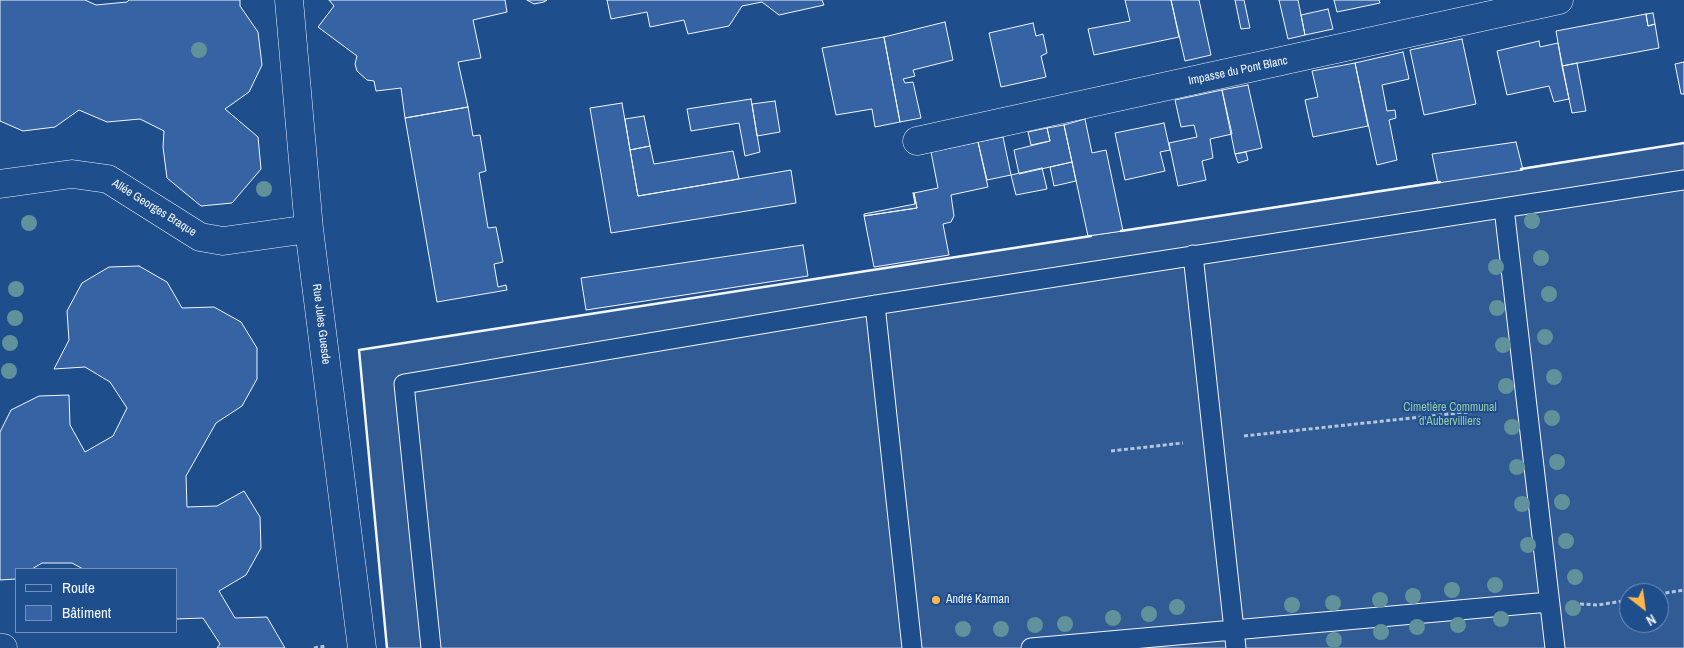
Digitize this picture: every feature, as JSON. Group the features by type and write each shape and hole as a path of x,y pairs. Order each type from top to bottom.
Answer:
{"street":[{"name":"Rue Jules Guesde","path":"289,0 309,229 362,648"},
{"name":"Impasse du Pont Blanc","path":"917,141 1559,0"},
{"name":"Allée Georges Braque","path":"0,184 72,174 108,178 200,237 223,241 309,229"}],"lane":[{"path":"431,648 404,384 875,305 1684,180"},
{"path":"1504,208 1555,648"},
{"path":"1193,255 1235,639"},
{"path":"875,305 912,648"},
{"path":"1031,648 1235,639 1549,602"}],"path":[{"path":"1111,451 1527,406"},
{"path":"1669,592 1684,590"},
{"path":"1549,602 1598,605 1619,602"}],"shaded area":[{"name":"Cimetière Communal d'Aubervilliers","path":"1684,143 1684,648 387,648 359,350"}],"building":[{"path":"0,0 85,0 96,5 127,2 129,0 240,0 240,6 258,32 262,65 249,92 225,109 258,137 261,169 232,203 201,206 167,178 163,147 164,131 140,119 107,122 79,110 55,127 23,131 0,121"},
{"path":"329,0 505,0 507,12 473,20 481,58 458,62 468,107 405,118 401,88 376,91 374,81 367,80 357,71 355,64 357,56 318,27 334,6"},
{"path":"527,0 547,0 534,4"},
{"path":"607,0 822,0 824,5 779,15 762,2 742,6 729,26 688,34 684,20 650,27 647,12 611,19"},
{"path":"1125,0 1171,0 1179,37 1094,55 1088,29 1130,21"},
{"path":"1171,0 1199,0 1211,55 1185,61"},
{"path":"1235,0 1244,0 1250,28 1241,29"},
{"path":"1279,0 1298,0 1305,35 1288,39"},
{"path":"1334,0 1379,0 1380,3 1337,12"},
{"path":"1328,9 1333,29 1305,35 1301,15"},
{"path":"1653,13 1655,24 1648,26 1646,14"},
{"path":"1646,14 1648,26 1655,24 1659,48 1562,66 1556,31"},
{"path":"945,22 953,60 913,70 915,76 903,79 905,83 913,82 921,118 900,122 884,37"},
{"path":"1033,23 1036,36 1043,34 1047,53 1041,56 1046,77 1001,87 989,33"},
{"path":"884,37 900,122 875,127 872,109 836,115 822,48"},
{"path":"1462,39 1476,104 1424,115 1410,50"},
{"path":"1539,41 1540,47 1558,43 1569,99 1554,102 1549,86 1507,95 1497,51"},
{"path":"1403,52 1409,79 1382,85 1387,111 1395,110 1396,118 1389,120 1397,160 1377,165 1355,63"},
{"path":"1684,62 1684,94 1681,94 1675,64"},
{"path":"1355,63 1368,126 1313,137 1305,100 1318,97 1312,71"},
{"path":"1577,63 1586,111 1572,113 1562,66"},
{"path":"1248,85 1262,148 1235,154 1222,90"},
{"path":"1222,90 1232,134 1210,139 1213,158 1202,161 1206,180 1178,186 1169,143 1197,137 1194,125 1181,127 1175,100"},
{"path":"751,99 760,152 745,156 739,123 691,131 687,109"},
{"path":"775,101 780,132 757,136 752,104"},
{"path":"622,103 638,196 791,170 796,203 611,233 590,108"},
{"path":"468,107 473,136 480,135 486,171 479,173 488,228 496,227 503,262 494,264 498,287 506,285 507,290 437,302 405,118"},
{"path":"644,116 650,146 630,150 625,119"},
{"path":"1085,119 1092,153 1106,150 1123,231 1088,236 1064,125"},
{"path":"1164,123 1170,150 1160,152 1165,171 1125,180 1115,133"},
{"path":"1064,125 1072,162 1019,174 1014,150 1050,141 1047,128"},
{"path":"1047,128 1050,141 1031,145 1028,132"},
{"path":"1003,137 1011,175 987,180 978,142"},
{"path":"978,142 988,187 951,195 954,216 951,222 943,224 949,255 874,267 864,216 917,208 914,193 938,188 931,152"},
{"path":"1516,142 1523,170 1438,183 1432,154"},
{"path":"650,146 654,164 733,151 739,179 638,196 630,150"},
{"path":"1246,152 1248,160 1238,163 1235,154"},
{"path":"1072,162 1076,181 1054,186 1050,167"},
{"path":"1042,168 1047,189 1016,195 1011,175"},
{"path":"913,193 917,208 864,216 864,214 915,204"},
{"path":"803,245 808,276 586,310 581,278"},
{"path":"139,266 167,282 182,308 214,307 241,322 257,348 257,379 242,406 216,423 186,476 187,507 217,506 244,491 260,517 261,548 246,575 219,591 235,618 267,617 285,648 217,648 220,644 203,618 178,619 178,568 81,568 72,563 42,563 34,568 15,568 15,579 0,580 0,432 11,410 39,396 69,395 70,425 85,452 113,436 127,408 110,382 85,367 54,369 69,340 67,311 82,283 109,267"}],"wall":[{"path":"1521,169 1684,143"},
{"path":"1121,231 1440,182"},
{"path":"387,648 359,350 1091,236"}],"place":[{"name":"André Karman","path":"936,600"}]}
